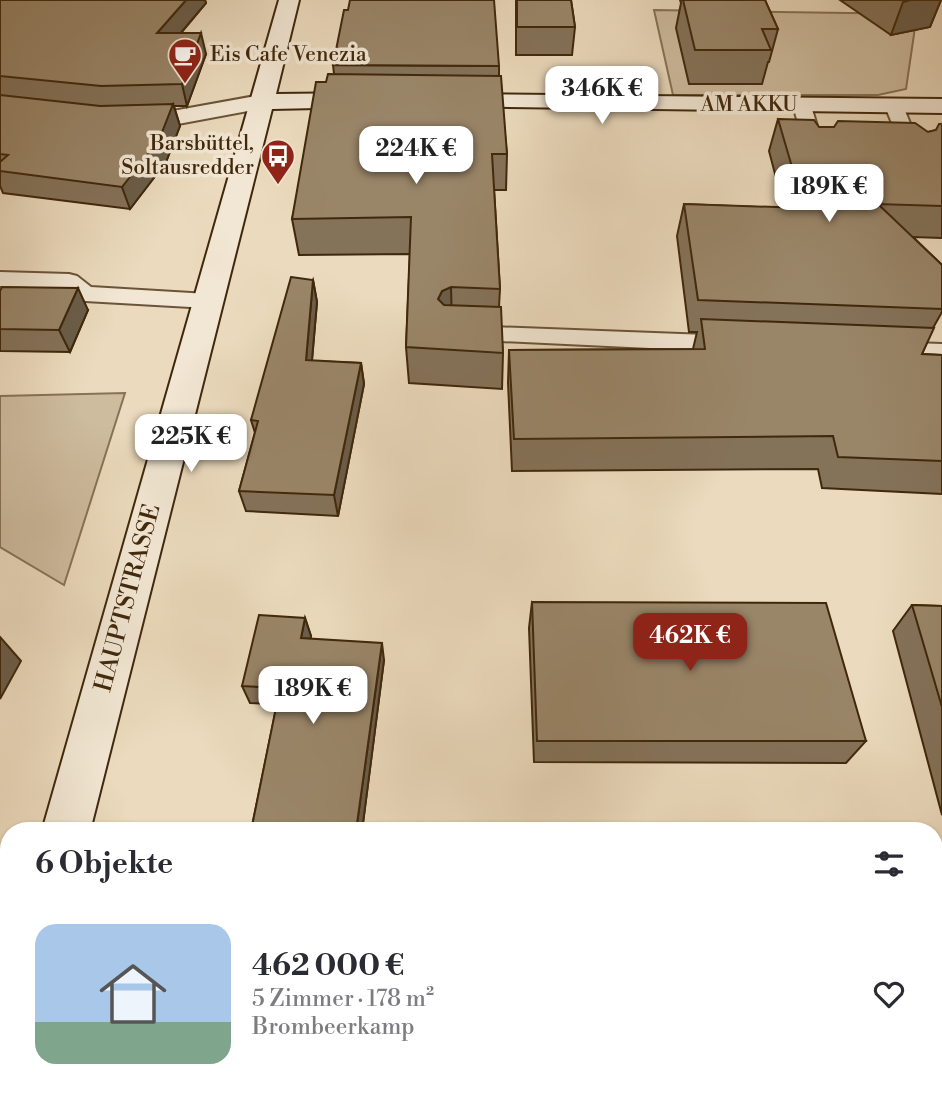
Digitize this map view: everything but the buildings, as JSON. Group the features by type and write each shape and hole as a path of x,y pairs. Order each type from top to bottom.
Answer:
{"street":[{"name":"HAUPTSTRASSE","path":"68,822 289,0"},
{"path":"94,116 178,117 261,102 388,100"},
{"name":"AM AKKU","path":"429,101 942,106"}],"lane":[{"path":"802,106 816,152"},
{"path":"894,106 914,155"},
{"path":"0,279 69,281 85,294 208,301"},
{"path":"453,334 760,345"},
{"path":"858,349 942,352"}],"shaded area":[{"path":"654,10 917,14 906,89 878,95 673,95"},
{"path":"125,393 64,585 0,547 0,396"}],"place":[{"name":"Eis Cafe Venezia","path":"185,85"},
{"name":"Barsbüttel, Soltausredder","path":"278,186"}]}
